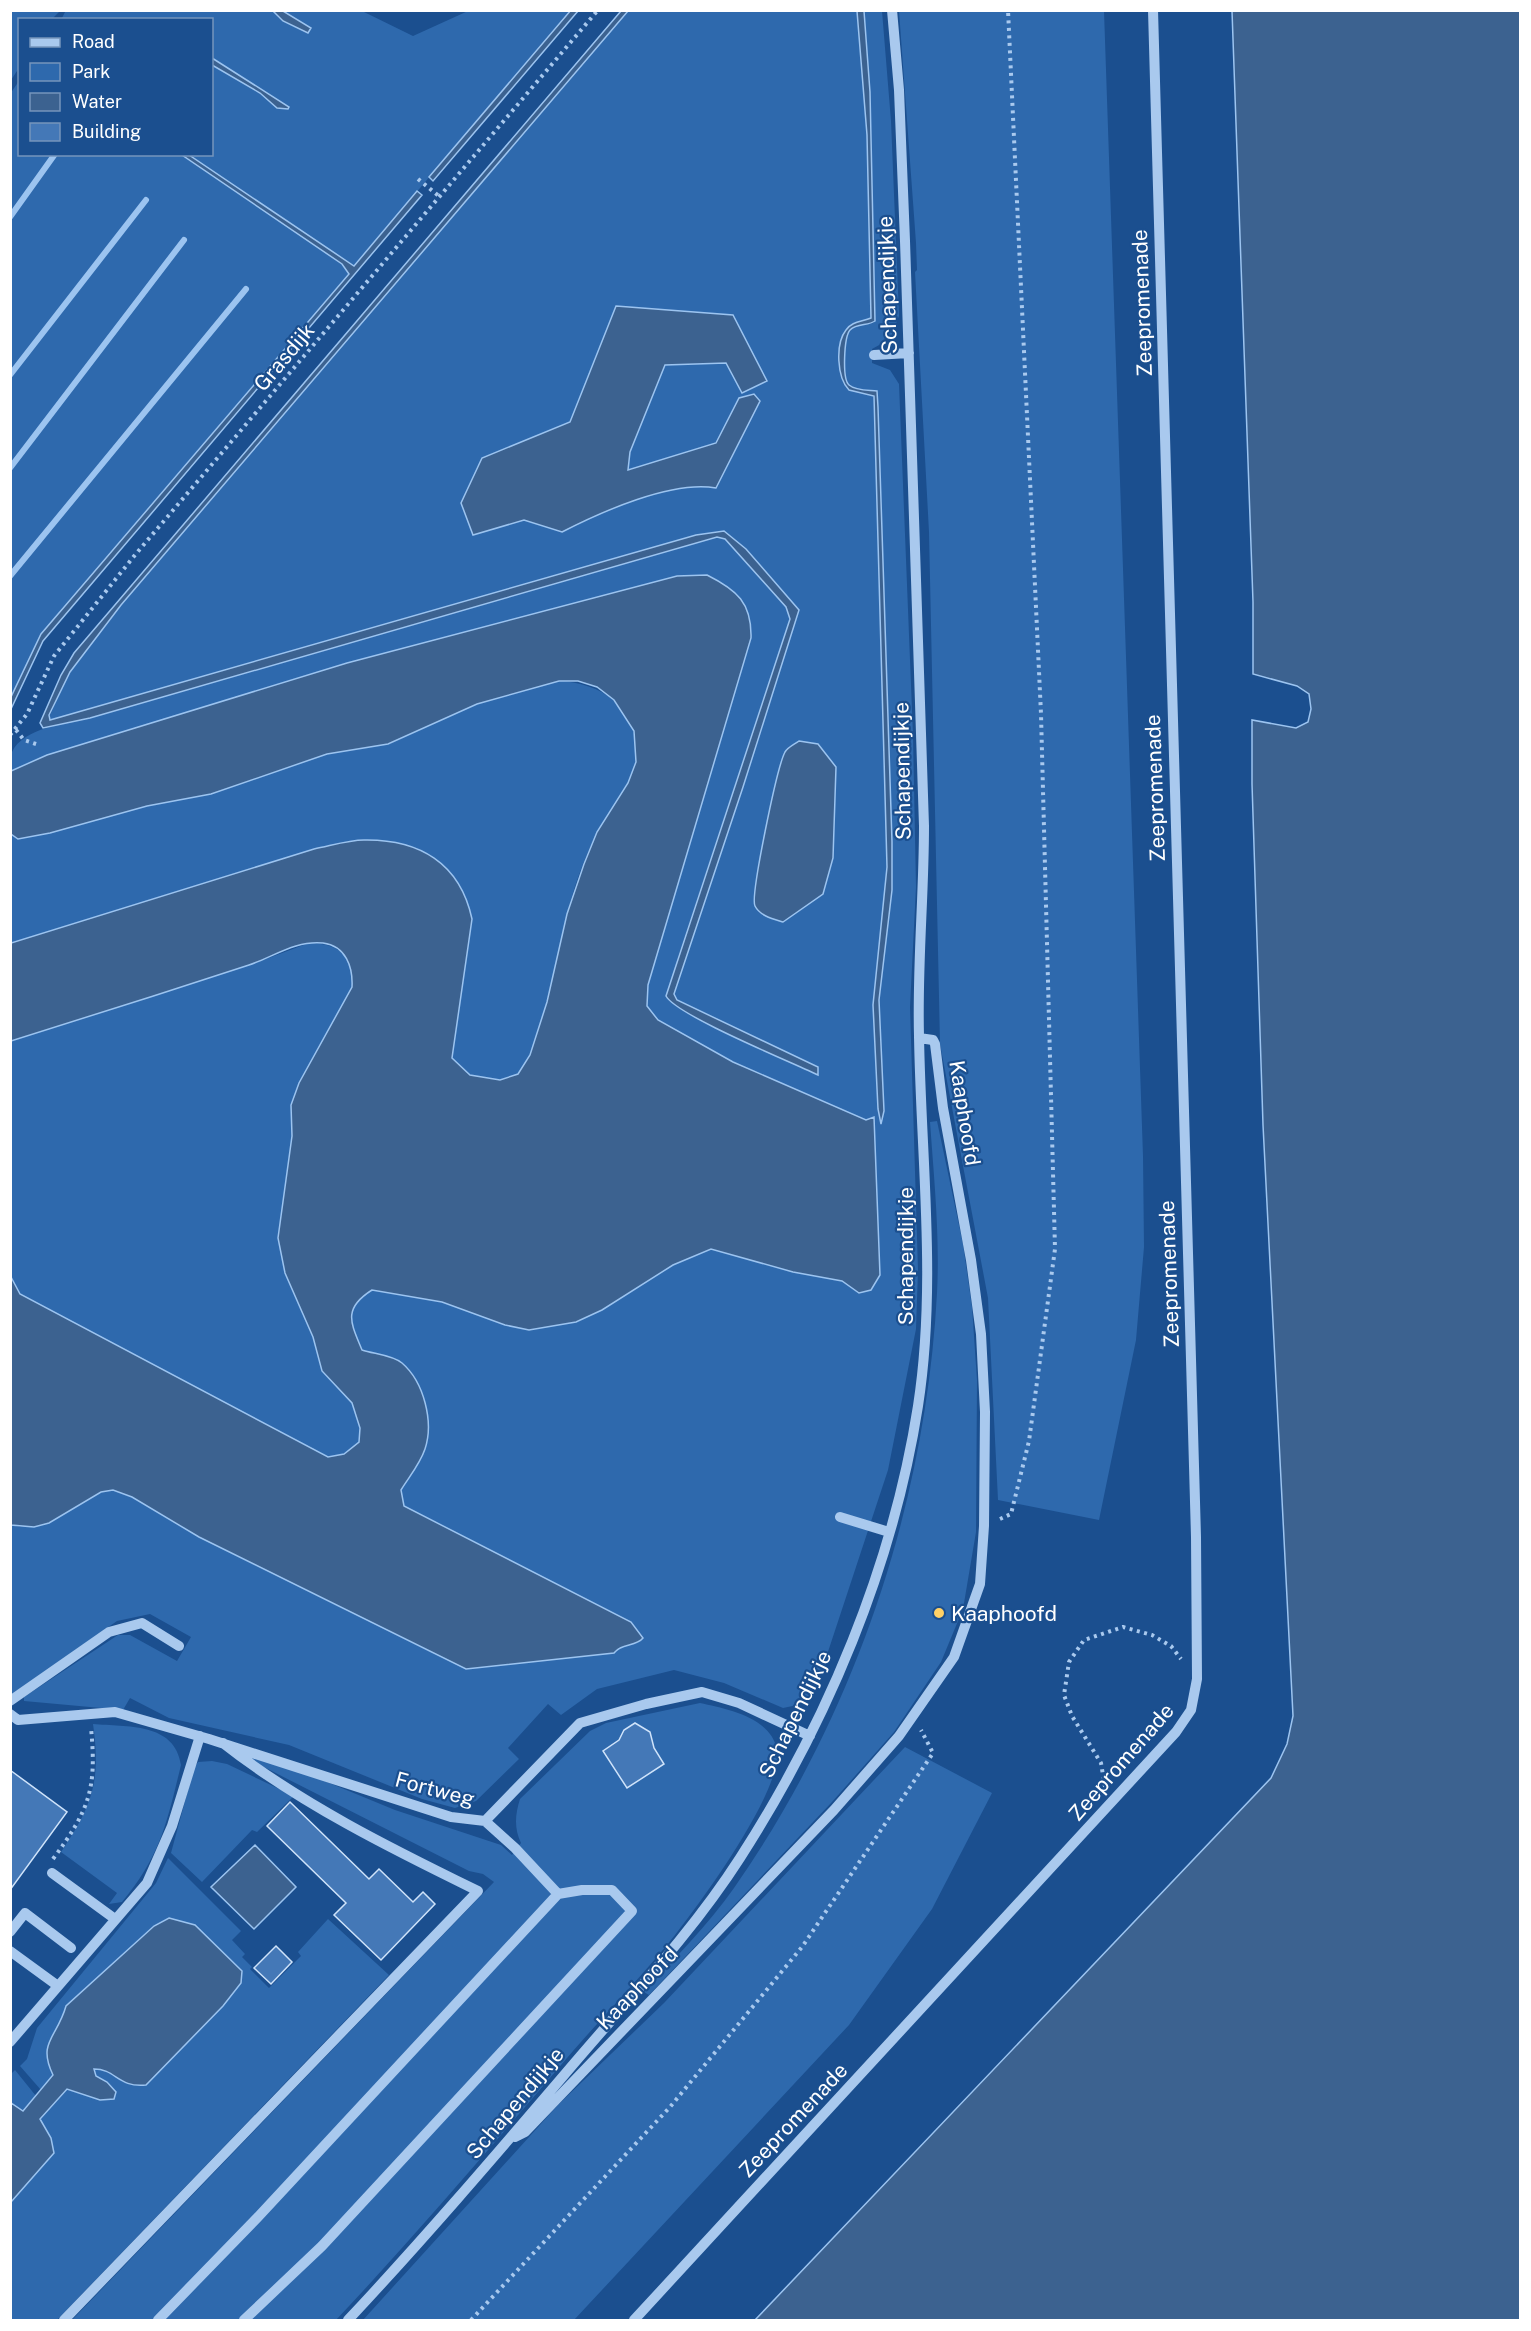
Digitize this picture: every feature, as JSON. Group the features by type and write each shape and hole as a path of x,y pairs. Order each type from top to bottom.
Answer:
{"street":[{"name":"Schapendijkje","path":"348,2320 448,2212 681,1937 739,1860 810,1736 846,1654 889,1532 908,1459 924,1351 928,1248 919,1038 924,812 899,90 892,10"},
{"name":"Zeepromenade","path":"634,2320 1103,1813 1176,1732 1191,1710 1197,1679 1195,1525 1153,10"},
{"path":"874,355 909,353"},
{"name":"Kaaphoofd","path":"509,2140 525,2132 834,1810 914,1715 954,1658 980,1584 984,1526 985,1412 981,1334 974,1281 941,1096 935,1044 933,1040 919,1038"},
{"path":"840,1517 889,1532"},
{"path":"10,1701 109,1632 142,1623 179,1646"},
{"name":"Fortweg","path":"10,1714 18,1720 115,1712 200,1736 451,1817 485,1821 580,1723 646,1704 702,1692 739,1703 810,1736"},
{"path":"10,2042 30,2023 58,1986 147,1883 160,1856 200,1736"},
{"path":"64,2320 478,1891 394,1850 250,1764 222,1743"},
{"path":"485,1821 515,1848 558,1894"},
{"path":"52,1873 116,1919"},
{"path":"158,2320 257,2218 558,1894 582,1890 612,1890 632,1911 338,2229 244,2320"},
{"path":"10,1932 25,1913 71,1948"},
{"path":"10,1951 58,1986"}],"path":[{"name":"Grasdijk","path":"10,735 27,714 54,656 135,555 598,10"},
{"path":"984,1526 1011,1514 1029,1441 1055,1249 1041,714 1008,10"},
{"path":"418,179 440,198"},
{"path":"16,730 24,740 39,745"},
{"path":"1103,1813 1105,1786 1101,1763 1072,1716 1064,1695 1069,1662 1084,1640 1123,1627 1152,1635 1171,1646 1197,1679"},
{"path":"52,1873 48,1866 78,1826 90,1793 93,1769 89,1714"},
{"path":"471,2320 670,2108 802,1947 933,1753 914,1715"}],"green space":[{"path":"66,10 362,11 413,36 468,11 570,11 354,266 189,156 213,156 213,18 62,18"},
{"path":"11,11 60,11 53,18 18,18 18,70 11,80"},
{"path":"620,11 861,11 866,63 874,318 870,92 864,11 882,11 891,121 899,316 890,339 872,349 872,363 890,370 899,384 913,735 916,887 910,1007 918,1270 916,1329 888,1470 819,1679 807,1703 783,1708 724,1683 674,1670 597,1689 561,1715 548,1704 508,1748 519,1759 476,1801 455,1808 422,1799 289,1745 169,1718 130,1698 123,1710 24,1701 24,1697 118,1635 130,1635 177,1661 191,1637 150,1614 117,1621 11,1695 11,1525 20,1527 49,1523 101,1492 113,1490 132,1497 199,1537 466,1669 617,1648 639,1642 643,1637 631,1622 404,1506 401,1490 411,1474 372,1354 362,1350 352,1324 352,1317 356,1304 372,1290 442,1302 505,1325 529,1330 576,1322 602,1310 673,1265 711,1249 793,1272 842,1281 859,1293 874,1118 866,1120 733,1062 657,1020 647,1006 648,985 751,638 347,663 47,755 11,771 11,756 18,744 26,737 46,728 90,718 717,537 725,539 786,607 790,619 678,957 670,997 795,611 723,531 47,722 76,656","holes":["874,321 874,323 856,326 850,330 845,359 849,385 858,389 877,391 878,407 892,842 892,890 879,1000 884,1111 881,1122 878,1109 877,996 888,860 874,394 865,394 843,383 845,332 859,322"]},
{"path":"899,11 1104,11 1143,1156 1144,1247 1136,1340 1099,1520 998,1500 988,1298 940,1044 929,532 915,272 917,270 916,243"},
{"path":"18,82 18,156 183,156 342,264 349,274 63,607 41,635 11,697 10,94"},
{"path":"559,681 591,687 617,703 633,728 636,761 630,780 602,824 584,862 567,914 535,1046 526,1063 512,1077 493,1080 479,1078 469,1074 452,1058 472,919 458,883 447,869 434,858 402,844 358,840 314,849 11,943 10,834 18,839 147,806 211,794 327,754 389,744 477,704"},
{"path":"309,943 329,946 342,953 350,967 352,987 299,1083 291,1105 292,1136 278,1238 285,1273 313,1337 322,1371 352,1403 360,1428 359,1442 344,1454 328,1457 20,1294 11,1277 11,1041 255,963"},
{"path":"937,1121 963,1244 972,1307 977,1380 976,1532 963,1609 941,1662 894,1732 832,1802 649,1995 644,1992 724,1902 777,1821 815,1752 849,1679 877,1604 900,1528 918,1450 930,1372 937,1293 938,1250 930,1122"},
{"path":"700,1703 735,1712 757,1722 773,1739 777,1750 775,1768 767,1791 738,1845 703,1898 663,1950 426,2221 336,2320 72,2320 494,1882 483,1874 469,1871 246,1758 259,1754 395,1810 501,1845 512,1855 521,1843 516,1821 520,1799 590,1731 606,1723"},
{"path":"93,1724 134,1727 159,1734 177,1751 181,1765 161,1837 146,1869 122,1902 109,1904 117,1893 61,1852 81,1820 92,1791 96,1761"},
{"path":"905,1747 992,1793 932,1909 849,2025 574,2320 363,2320 558,2105 664,2003"},
{"path":"212,1761 227,1764 294,1796 257,1832 252,1830 202,1882 171,1853 194,1768 198,1762"},
{"path":"168,1858 241,1931 232,1940 245,1954 242,1957 252,1967 250,1969 269,1988 301,1956 298,1952 328,1919 389,1975 57,2320 11,2320 11,2202 54,2153 40,2119 67,2089 100,2100 107,2082 96,2076 94,2069 107,2072 129,2084 146,2085 223,2006 241,1983 154,1926 66,2006 48,2047 47,2055 54,2075 41,2090 20,2066 27,2059 37,2028 156,1883"},
{"path":"15,2070 36,2096 23,2111 11,2103 11,2074"}],"water":[{"path":"571,10 578,11 433,181 429,177"},
{"path":"273,11 283,11 311,28 308,33 283,21"},
{"path":"621,11 628,11 121,605 70,672 49,715 50,720 696,535 724,531 746,549 799,610 674,994 677,1000 818,1067 818,1075 711,1026 690,1015 666,996 790,619 786,607 725,539 717,537 90,718 43,728 40,723 61,675 74,653"},
{"path":"857,11 864,11 870,92 875,321 850,330 846,341 845,375 852,387 877,391 878,407 892,842 892,890 879,1000 884,1111 881,1124 878,1109 873,1005 887,867 874,396 849,390 842,378 839,361 842,336 848,327 871,318 867,135"},
{"path":"1232,11 1520,11 1520,2320 755,2320 1271,1778 1287,1744 1293,1716 1263,1125 1252,720 1296,728 1308,722 1311,709 1309,694 1297,686 1253,674 1253,602"},
{"path":"213,59 289,107 288,109 277,108 260,93 213,66"},
{"path":"183,156 190,156 354,266 417,191 422,195 43,641 11,709 11,697 41,634 349,274 342,264"},
{"path":"616,306 733,315 767,381 742,393 726,363 665,365 630,452 628,470 716,443 739,398 754,394 760,401 716,488 679,489 637,499 562,532 524,520 473,535 461,503 482,458 570,422"},
{"path":"707,575 727,586 741,599 749,616 751,638 648,985 647,1006 658,1020 733,1062 866,1120 874,1117 880,1275 871,1290 859,1293 842,1281 793,1272 711,1249 673,1265 602,1310 576,1322 529,1330 505,1325 442,1302 372,1290 356,1304 352,1317 352,1324 362,1350 388,1356 402,1363 416,1381 425,1403 428,1427 425,1449 401,1490 404,1506 631,1622 643,1638 614,1653 466,1669 199,1537 132,1497 113,1490 101,1492 49,1523 34,1527 11,1525 11,1277 20,1294 328,1457 344,1454 359,1442 360,1428 352,1403 322,1371 313,1337 285,1273 278,1238 292,1136 291,1105 299,1083 352,987 351,972 343,953 323,943 303,944 249,965 11,1041 11,943 314,849 358,840 402,844 434,858 447,869 458,883 466,899 472,919 452,1058 470,1075 500,1080 518,1074 530,1055 547,1002 567,914 584,864 597,832 628,783 636,762 634,731 614,700 597,687 578,681 559,681 477,704 388,744 327,754 211,794 147,806 50,833 18,839 11,834 11,771 47,755 347,663 677,576"},
{"path":"799,741 818,744 836,767 833,858 823,894 783,922 767,917 755,906 756,880 781,763 786,750"},
{"path":"255,1845 296,1887 254,1929 211,1887"},
{"path":"169,1918 195,1925 242,1971 241,1983 223,2006 146,2085 129,2084 107,2072 94,2069 96,2076 107,2082 116,2092 114,2099 100,2100 67,2089 40,2119 51,2138 54,2153 11,2202 11,2103 23,2111 53,2075 47,2055 48,2047 66,2006 154,1926"}],"building":[{"path":"635,1723 650,1732 654,1748 664,1764 627,1788 603,1751 619,1740 624,1730"},
{"path":"10,1770 67,1812 10,1890"},
{"path":"290,1802 369,1879 379,1869 413,1902 423,1892 435,1904 381,1960 334,1915 346,1903 267,1826"},
{"path":"276,1946 292,1962 271,1984 254,1968"}],"waterway":[{"path":"10,217 54,156"},
{"path":"10,375 146,200"},
{"path":"10,468 184,240"},
{"path":"10,576 246,289"}],"place":[{"name":"Kaaphoofd","path":"939,1613"}]}
